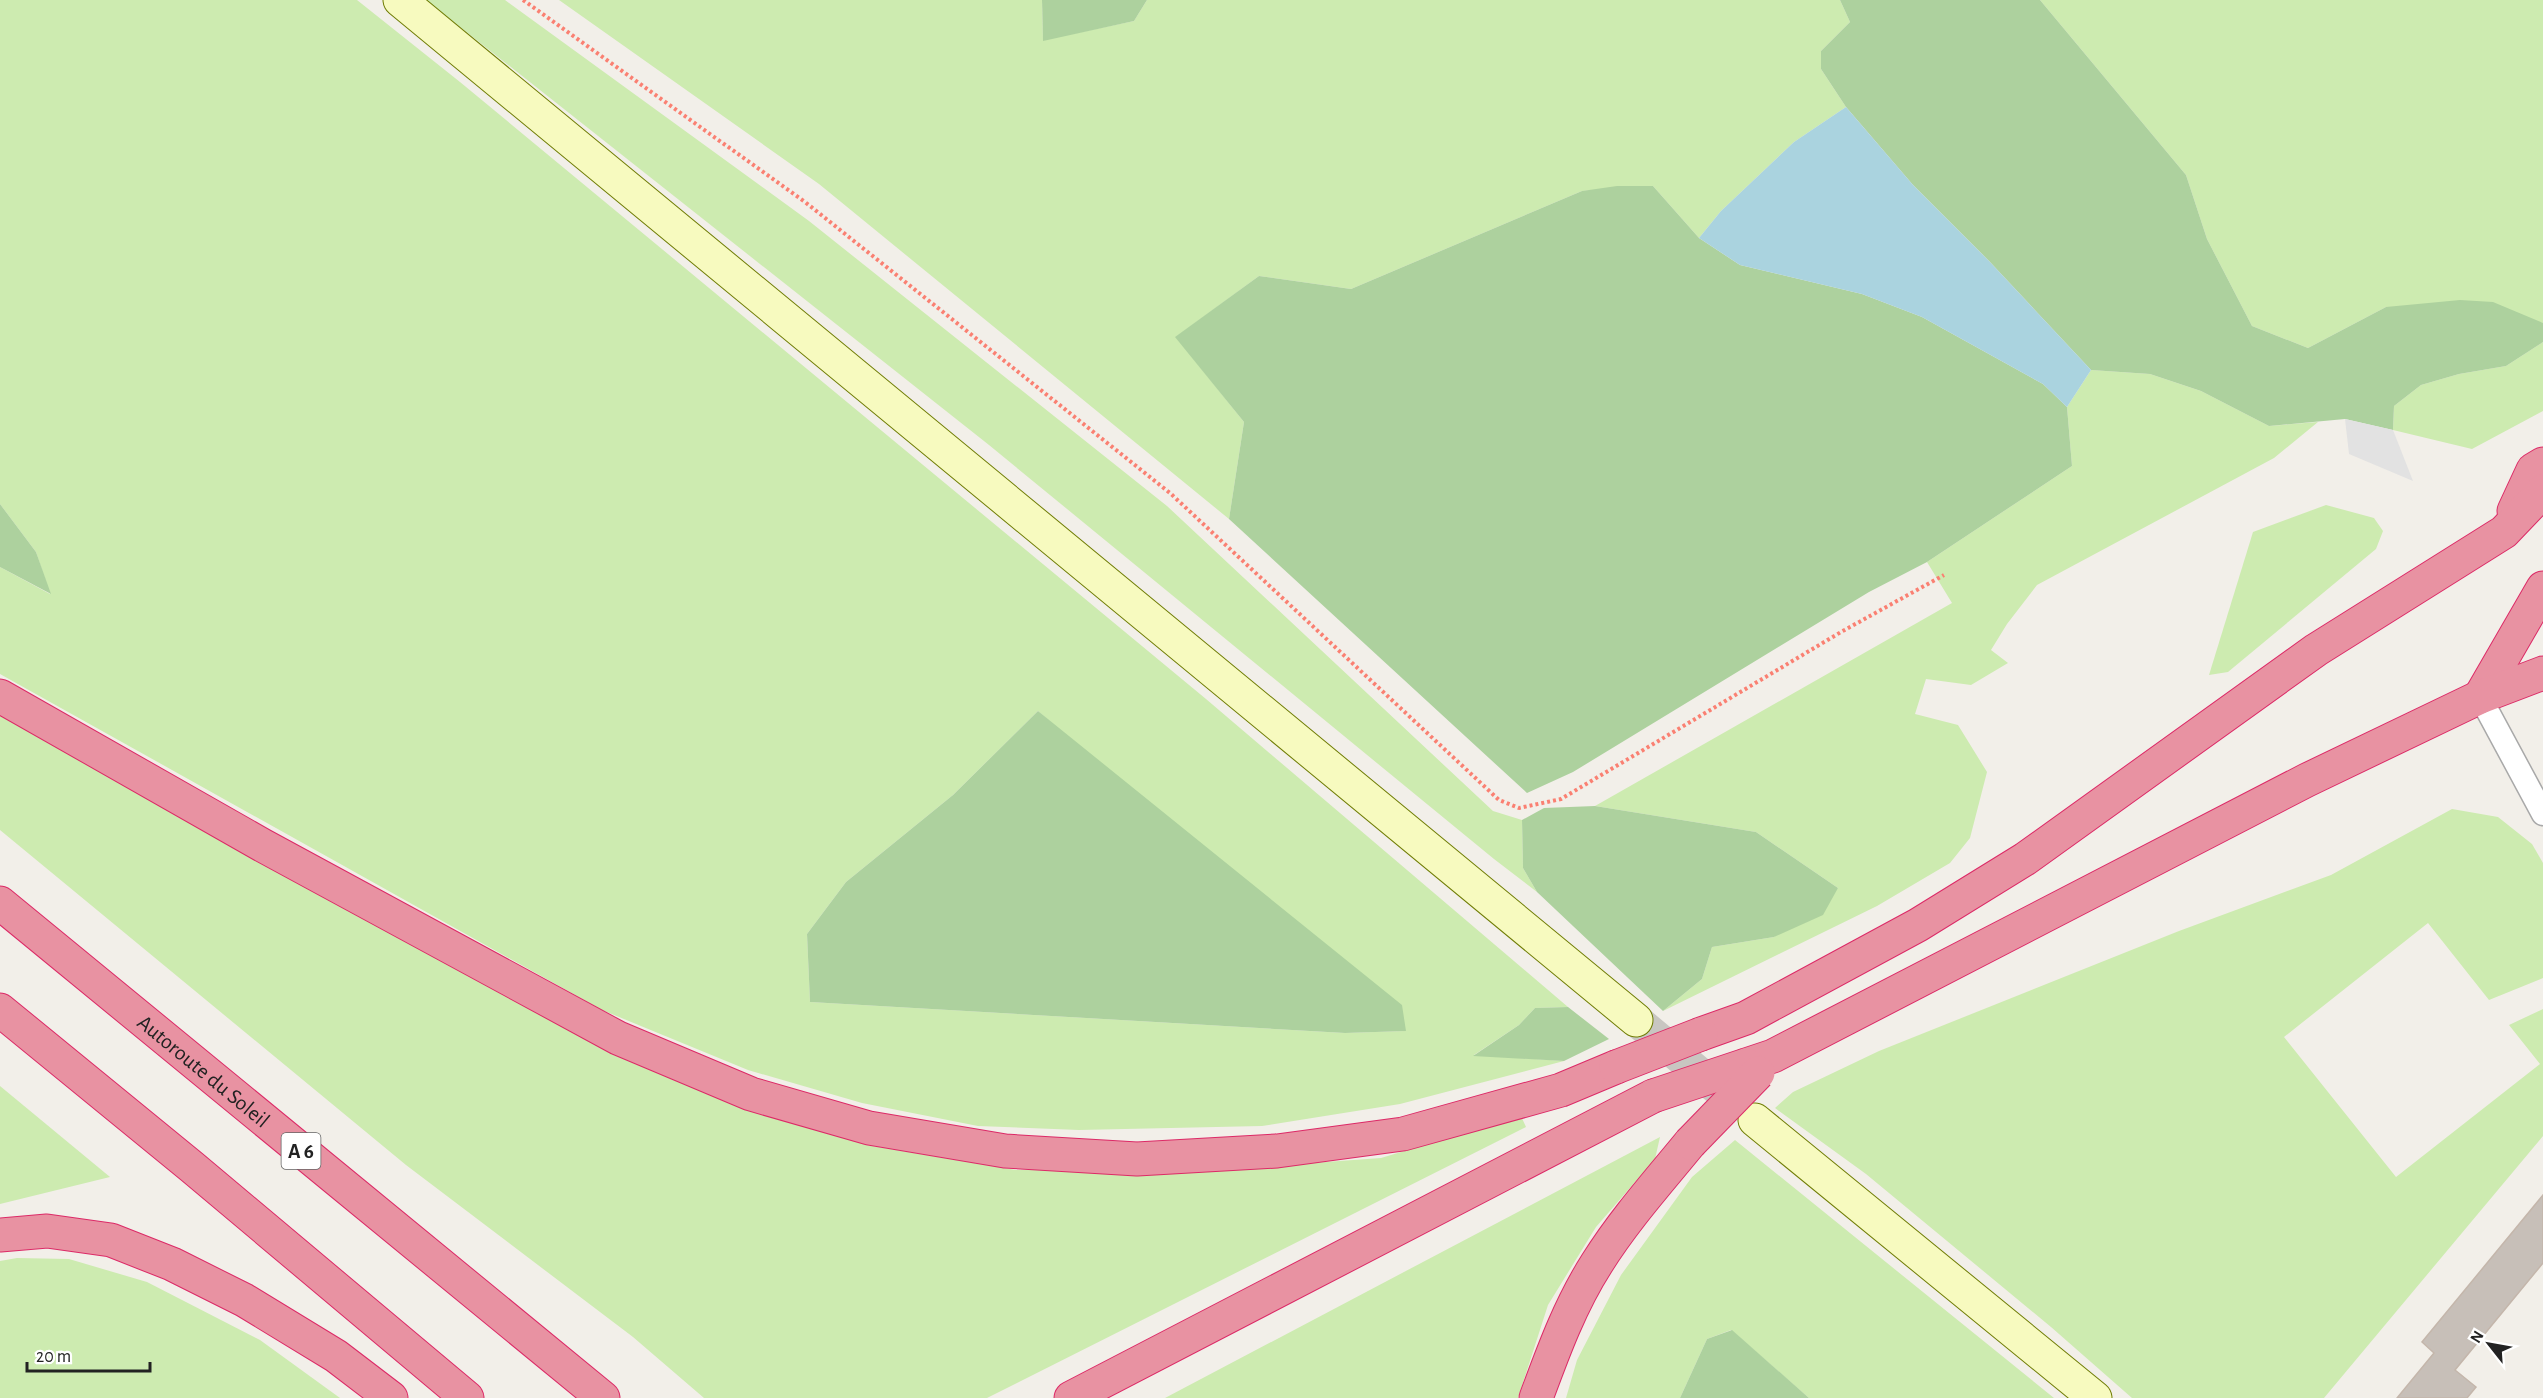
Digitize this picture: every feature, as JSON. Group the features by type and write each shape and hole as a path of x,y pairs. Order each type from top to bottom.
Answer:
{"highway":[{"path":"2504,532 2533,470 2543,464"},
{"path":"0,696 252,839 618,1038 752,1094 869,1128 1005,1151 1137,1159 1277,1151 1403,1134 1561,1090 1616,1068 1708,1039 1918,925 2025,859 2316,650 2504,532 2543,491"},
{"path":"2504,532 2543,522"},
{"path":"2480,697 2543,588"},
{"path":"2480,697 2543,633"},
{"path":"2480,697 2543,655"},
{"path":"1071,1398 1653,1096 1759,1065 2307,780 2480,697 2543,673"},
{"path":"2480,697 2543,686"},
{"name":"Autoroute du Soleil","path":"0,903 603,1398"},
{"path":"0,1010 192,1167 467,1398"},
{"path":"1653,1096 1708,1039"},
{"path":"1536,1398 1563,1327 1596,1264 1630,1215 1759,1065"},
{"path":"0,1235 47,1231 111,1240 172,1264 244,1300 336,1356 391,1398"}],"street":[{"path":"400,0 1636,1020"},
{"path":"1755,1120 2095,1398"}],"lane":[{"path":"2480,697 2543,814"}],"path":[{"path":"523,0 805,202 1170,493 1499,800 1519,808 1561,799 1841,632 1944,574"}],"green space":[{"path":"0,0 357,0 460,82 1206,699 1568,1007 1535,1008 1519,1025 1474,1055 1564,1061 1400,1104 1262,1126 1079,1130 978,1126 862,1103 748,1070 602,1010 0,674 0,567 50,594 36,552 0,504","holes":["1038,711 1405,1031 1345,1033 810,1002 807,934 846,882 953,795"]},
{"path":"426,0 505,0 809,221 1167,506 1493,811 1522,820 1523,868 1537,892 989,445"},
{"path":"559,0 1042,0 1043,40 1134,21 1147,0 1840,0 1850,22 1821,51 1821,69 1846,107 1794,142 1721,211 1699,238 1653,186 1582,191 1351,289 1259,276 1176,337 1244,422 1229,519 819,184"},
{"path":"1042,0 1147,0 1134,21 1043,41"},
{"path":"1840,0 2040,0 2186,175 2207,239 2252,326 2308,348 2386,307 2460,300 2493,302 2543,323 2543,342 2506,366 2459,374 2421,385 2394,406 2393,430 2345,419 2269,426 2201,391 2150,374 2091,370 1989,261 1913,185 1846,107 1821,69 1821,51 1850,22"},
{"path":"2040,0 2543,0 2543,323 2386,307 2308,348 2252,326 2207,239 2186,175"},
{"path":"1617,186 1653,186 1699,238 1740,265 1862,294 1922,317 2043,384 2067,407 2072,466 1927,562 1869,592 1573,772 1527,793 1229,519 1244,422 1175,337 1259,276 1351,289 1582,191"},
{"path":"2543,342 2543,411 2472,449 2393,430 2394,406 2421,385 2459,374 2506,366"},
{"path":"2091,370 2150,374 2201,391 2269,426 2318,422 2274,458 2037,585 2007,624 1991,650 2008,663 1971,685 1926,679 1915,714 1958,725 1987,772 1970,838 1950,863 1877,906 1663,1011 1702,979 1712,947 1774,937 1838,888 1756,832 1595,806 1952,603 1927,562 2072,466 2067,407"},
{"path":"0,504 36,552 51,594 0,567"},
{"path":"2326,505 2374,518 2383,531 2376,549 2228,672 2209,675 2253,532"},
{"path":"0,711 472,978 635,1061 758,1111 867,1145 1016,1170 1226,1169 1381,1158 1521,1116 1526,1127 987,1398 704,1398 633,1337 406,1165 0,830"},
{"path":"1038,711 1402,1005 1406,1031 1345,1033 810,1002 807,934 846,882 953,795"},
{"path":"1595,806 1756,832 1838,888 1823,915 1774,937 1712,947 1702,979 1663,1011 1537,892 1523,868 1522,820 1544,808"},
{"path":"2452,809 2498,817 2532,844 2543,863 2543,978 2489,1000 2428,923 2284,1037 2396,1177 2540,1064 2509,1025 2543,1009 2543,1136 2324,1398 2132,1398 2051,1327 1866,1174 1775,1108 1793,1092 1879,1051 2179,931 2331,875"},
{"path":"1568,1007 1609,1039 1564,1061 1473,1056 1519,1025 1535,1008"},
{"path":"0,1086 110,1177 0,1204"},
{"path":"1660,1137 1655,1159 1596,1227 1548,1305 1518,1398 1165,1398"},
{"path":"1735,1140 2054,1398 1809,1398 1731,1330 1707,1339 1680,1398 1566,1398 1577,1360 1621,1275 1692,1177"},
{"path":"17,1258 69,1259 147,1282 260,1340 340,1398 0,1398 0,1261"},
{"path":"1732,1330 1809,1398 1680,1398 1707,1339"}],"shaded area":[{"path":"2345,419 2393,430 2413,481 2349,454"}],"water":[{"path":"1846,107 1913,185 1989,261 2091,370 2067,407 2043,384 1922,317 1862,294 1740,265 1699,238 1721,211 1794,142"}],"building":[{"path":"2543,1195 2543,1263 2455,1370 2476,1387 2467,1398 2397,1398 2434,1353 2422,1342"}],"tunnel":[{"path":"1636,1020 1724,1094"}]}
